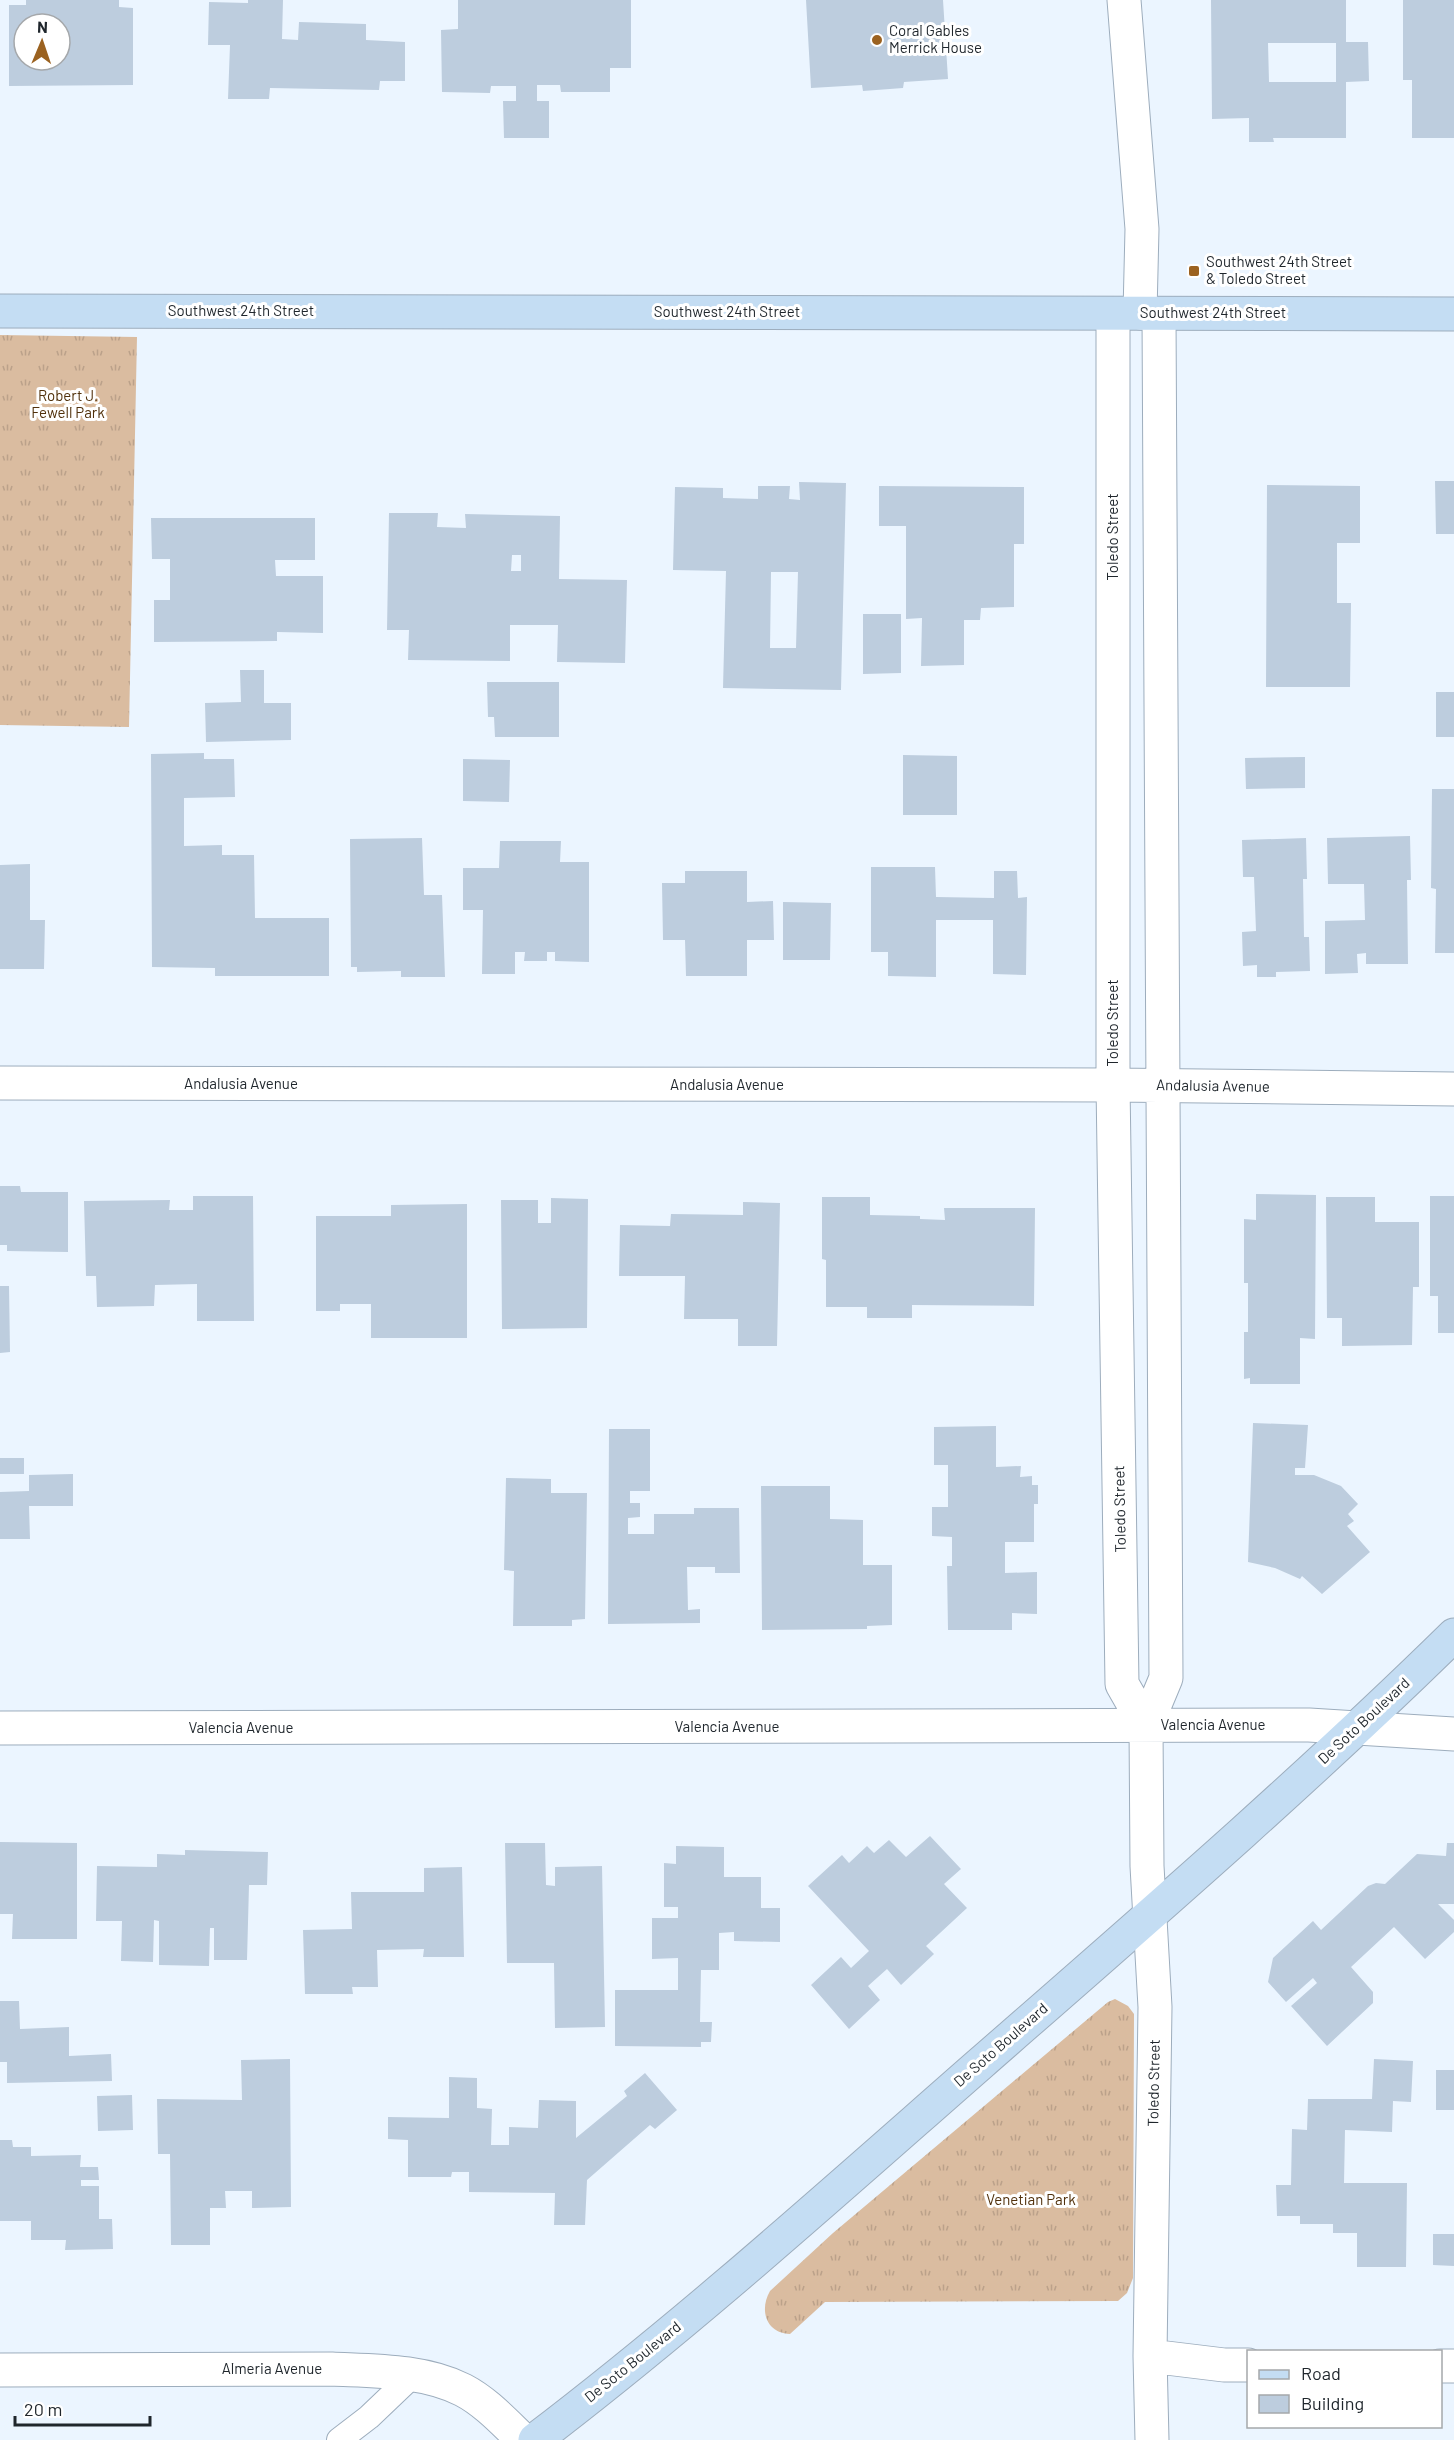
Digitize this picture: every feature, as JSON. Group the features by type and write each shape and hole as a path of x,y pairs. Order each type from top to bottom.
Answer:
{"street":[{"name":"Toledo Street","path":"1124,0 1142,229 1137,313 1113,1085 1122,1684 1146,1726"},
{"name":"Southwest 24th Street","path":"0,311 1454,314"},
{"name":"Toledo Street","path":"1137,313 1162,1086 1166,1678 1146,1726 1149,1915 1155,2007 1150,2356 1152,2440"},
{"name":"Andalusia Avenue","path":"0,1083 1113,1085 1454,1089"},
{"name":"De Soto Boulevard","path":"535,2440 657,2344 791,2229 1361,1727 1454,1635"},
{"name":"Valencia Avenue","path":"0,1728 1146,1726 1361,1727 1454,1734"},
{"path":"1150,2356 1224,2365 1247,2365"},
{"name":"Almeria Avenue","path":"0,2370 332,2369 386,2372 432,2379 462,2390 490,2409 523,2440"}],"lane":[{"path":"339,2440 369,2417 412,2376"}],"green space":[{"name":"Robert J. Fewell Park","path":"0,335 137,337 129,727 0,725"},
{"name":"Venetian Park","path":"1115,1999 1128,2006 1134,2014 1133,2278 1127,2293 1118,2301 825,2302 790,2334 775,2330 770,2325 765,2306 770,2291 833,2233 1108,2002"}],"building":[{"path":"26,0 119,0 119,7 133,8 133,85 9,86 9,5 26,5"},
{"path":"248,0 283,0 282,39 298,40 299,22 366,24 366,40 405,42 405,81 380,81 379,90 270,88 269,99 228,99 230,45 208,45 209,2 248,3"},
{"path":"458,0 631,0 631,68 610,68 610,92 561,92 560,85 537,85 537,101 549,101 549,138 504,138 503,101 516,101 516,86 491,86 490,93 442,92 441,30 458,29"},
{"name":"Coral Gables Merrick House","path":"806,0 943,0 948,79 904,82 903,88 863,91 862,85 811,88"},
{"path":"1211,0 1346,0 1346,42 1368,42 1369,81 1346,82 1346,138 1273,138 1274,142 1249,142 1249,118 1212,119","holes":["1268,43 1336,43 1336,82 1269,82"]},
{"path":"1403,0 1454,0 1454,138 1412,138 1412,80 1403,80"},
{"path":"1435,481 1454,481 1454,534 1436,534"},
{"path":"799,482 846,483 841,690 723,688 726,571 673,570 675,487 723,488 723,498 758,499 758,486 790,486 789,499 800,500","holes":["771,572 798,572 796,648 770,648"]},
{"path":"1267,485 1360,486 1360,543 1337,543 1337,603 1351,603 1350,687 1266,687"},
{"path":"879,486 1024,487 1024,544 1014,544 1014,607 981,608 980,620 964,620 964,665 921,666 922,618 906,619 906,526 879,526"},
{"path":"389,513 438,513 437,527 466,528 465,514 560,516 559,579 627,580 625,663 557,662 558,625 510,625 510,661 408,660 409,630 387,630","holes":["512,555 521,555 521,571 511,571"]},
{"path":"151,518 315,518 315,560 275,560 276,576 323,576 323,633 277,632 277,641 154,642 154,600 170,600 170,559 152,559"},
{"path":"863,614 901,614 901,673 863,674"},
{"path":"240,670 264,670 264,703 291,703 291,740 206,742 205,703 241,702"},
{"path":"487,682 559,682 559,737 495,737 494,717 488,717"},
{"path":"1436,692 1454,692 1454,737 1436,737"},
{"path":"204,753 204,759 234,759 235,797 184,798 184,846 222,845 222,855 254,855 255,918 329,918 329,976 215,976 215,968 152,967 151,754"},
{"path":"903,755 957,756 957,815 903,815"},
{"path":"1305,757 1305,788 1246,789 1245,758"},
{"path":"463,759 510,760 509,802 463,801"},
{"path":"1432,789 1454,789 1454,953 1435,953 1436,889 1431,888"},
{"path":"1410,836 1411,880 1407,880 1408,964 1366,964 1366,953 1357,954 1358,973 1325,974 1325,921 1365,920 1364,884 1328,884 1327,838"},
{"path":"422,838 424,895 442,895 445,977 401,977 401,971 357,972 357,967 351,967 350,839"},
{"path":"1306,838 1307,879 1303,879 1304,937 1309,937 1310,971 1276,972 1276,977 1257,977 1257,965 1243,966 1242,932 1256,931 1254,877 1243,877 1242,840"},
{"path":"500,841 561,841 560,862 589,862 589,962 555,961 555,952 547,952 547,961 524,961 525,952 515,952 515,974 482,974 483,910 463,910 463,868 499,868"},
{"path":"30,864 30,920 45,920 44,969 0,969 0,865"},
{"path":"871,867 935,867 936,897 994,898 994,871 1017,871 1018,898 1027,897 1026,975 993,974 993,920 936,920 936,977 888,976 888,952 871,952"},
{"path":"685,871 747,871 747,902 773,901 774,940 747,940 747,976 686,976 685,940 663,940 662,883 685,883"},
{"path":"783,902 831,903 830,960 783,960"},
{"path":"0,1186 20,1186 21,1192 68,1192 68,1252 7,1251 7,1245 0,1245"},
{"path":"1256,1194 1316,1195 1315,1339 1300,1338 1300,1384 1250,1384 1250,1378 1244,1379 1244,1332 1248,1332 1248,1283 1244,1283 1244,1219 1256,1220"},
{"path":"193,1196 253,1196 254,1321 197,1321 197,1284 155,1285 154,1306 97,1307 96,1276 86,1276 84,1201 170,1200 169,1210 193,1210"},
{"path":"1430,1196 1454,1196 1454,1333 1438,1333 1438,1296 1430,1296"},
{"path":"822,1197 870,1197 870,1215 920,1216 920,1219 945,1220 944,1208 1035,1208 1034,1306 912,1305 912,1318 867,1318 867,1307 826,1307 826,1260 822,1259"},
{"path":"1326,1197 1375,1197 1375,1222 1419,1222 1419,1287 1413,1287 1412,1345 1342,1346 1342,1318 1327,1318"},
{"path":"551,1198 588,1199 587,1328 502,1329 501,1200 538,1200 538,1223 551,1223"},
{"path":"743,1202 780,1203 777,1346 738,1346 738,1319 684,1319 685,1276 619,1276 620,1225 670,1226 671,1214 743,1215"},
{"path":"467,1204 467,1338 371,1338 371,1304 340,1304 340,1311 316,1311 316,1216 391,1216 391,1205"},
{"path":"0,1286 9,1286 10,1352 0,1353"},
{"path":"1253,1423 1308,1425 1305,1468 1295,1468 1295,1475 1314,1475 1341,1486 1358,1504 1348,1514 1354,1521 1347,1526 1370,1552 1322,1594 1302,1576 1300,1579 1275,1568 1248,1562"},
{"path":"996,1426 996,1467 1021,1466 1020,1477 1032,1476 1032,1485 1038,1485 1038,1504 1034,1504 1034,1542 1005,1542 1005,1573 1037,1572 1037,1614 1012,1613 1012,1630 948,1630 947,1566 952,1566 952,1537 932,1536 932,1507 948,1507 948,1465 934,1465 934,1427"},
{"path":"609,1429 650,1429 650,1491 630,1491 630,1503 640,1503 640,1517 628,1518 628,1534 654,1534 654,1514 694,1514 694,1508 739,1508 740,1573 715,1573 715,1567 687,1567 688,1610 700,1609 700,1623 608,1624"},
{"path":"0,1458 24,1458 24,1474 0,1474"},
{"path":"73,1474 73,1506 29,1506 30,1539 0,1539 0,1492 29,1491 29,1475"},
{"path":"506,1478 551,1479 551,1493 587,1493 585,1619 572,1620 572,1626 513,1626 514,1571 504,1570"},
{"path":"761,1486 830,1486 830,1519 863,1520 863,1565 892,1565 892,1625 867,1626 867,1629 762,1630"},
{"path":"930,1836 961,1869 944,1884 967,1908 926,1946 934,1954 901,1985 887,1969 868,1986 880,2000 849,2029 811,1985 841,1957 851,1968 869,1951 808,1886 842,1855 849,1863 867,1846 874,1853 889,1840 906,1857"},
{"path":"0,1842 77,1843 77,1939 12,1939 13,1914 0,1914"},
{"path":"505,1843 545,1843 546,1885 555,1886 555,1867 602,1866 605,2027 555,2028 554,1963 507,1963"},
{"path":"1447,1843 1454,1843 1454,1904 1438,1904 1454,1920 1454,1932 1425,1959 1394,1927 1351,1967 1373,1992 1373,2003 1327,2046 1291,2006 1317,1983 1313,1978 1286,2002 1268,1982 1273,1958 1313,1921 1321,1930 1368,1886 1376,1883 1385,1884 1417,1854 1446,1856"},
{"path":"676,1846 724,1847 724,1877 761,1877 761,1908 780,1908 780,1942 734,1941 734,1932 719,1933 719,1970 701,1970 700,2022 712,2022 711,2042 701,2042 701,2047 615,2046 615,1990 678,1990 678,1958 652,1959 652,1918 678,1918 678,1907 664,1907 664,1863 676,1864"},
{"path":"185,1850 268,1852 267,1885 249,1885 247,1960 214,1960 214,1928 210,1928 209,1966 159,1965 159,1921 154,1920 153,1962 121,1961 122,1921 96,1921 97,1866 157,1867 157,1854 185,1855"},
{"path":"462,1867 464,1957 423,1957 424,1949 377,1950 378,1987 352,1987 353,1994 305,1994 303,1930 352,1929 351,1892 424,1892 424,1868"},
{"path":"0,2001 19,2001 20,2029 69,2027 69,2056 111,2054 112,2081 7,2083 7,2062 0,2062"},
{"path":"290,2059 291,2207 252,2208 252,2191 225,2191 226,2208 210,2208 210,2245 171,2245 170,2154 158,2154 157,2099 242,2100 241,2060"},
{"path":"1374,2059 1413,2061 1411,2102 1393,2101 1392,2132 1345,2130 1344,2183 1407,2183 1406,2267 1357,2267 1357,2233 1333,2233 1333,2224 1300,2224 1300,2216 1277,2216 1276,2185 1291,2185 1292,2129 1307,2130 1308,2099 1372,2099"},
{"path":"1436,2070 1454,2070 1454,2110 1436,2110"},
{"path":"645,2073 677,2110 655,2129 650,2125 587,2180 585,2225 554,2225 555,2193 469,2192 469,2172 452,2172 451,2177 408,2177 408,2140 388,2139 388,2117 449,2118 449,2077 477,2078 477,2108 492,2109 491,2145 509,2145 509,2127 538,2128 539,2100 576,2101 576,2138 627,2096 624,2091"},
{"path":"132,2095 133,2130 98,2131 97,2096"},
{"path":"0,2140 12,2140 13,2147 31,2147 31,2156 81,2155 80,2167 98,2167 99,2180 81,2180 81,2186 99,2186 99,2219 112,2219 113,2249 65,2250 66,2240 31,2240 31,2221 0,2221"},
{"path":"1433,2234 1454,2234 1454,2266 1433,2265"}],"place":[{"name":"Coral Gables Merrick House","path":"877,40"},
{"name":"Southwest 24th Street & Toledo Street","path":"1194,271"}]}
